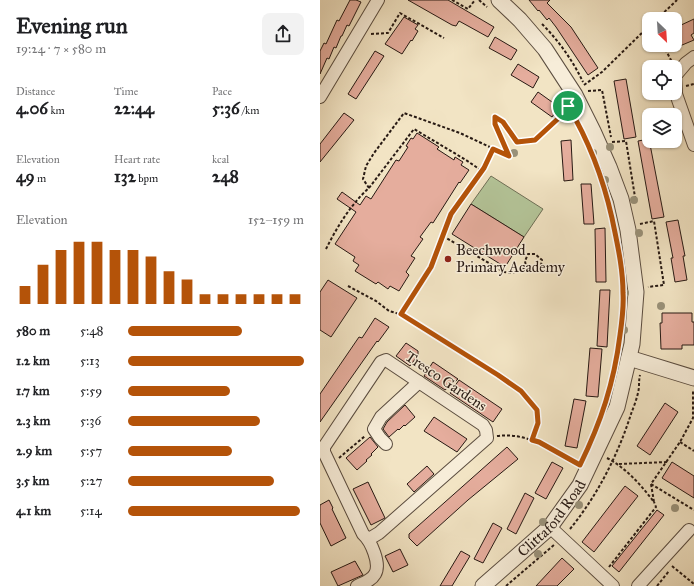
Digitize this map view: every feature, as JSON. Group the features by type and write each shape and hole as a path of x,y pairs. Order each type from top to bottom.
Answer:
{"street":[{"path":"320,97 378,0"},
{"name":"Clittaford Road","path":"483,586 550,527 580,485 617,407 632,344 636,292 628,230 621,200 581,93 546,49 520,20 493,4"},
{"path":"694,57 686,63 675,76 676,94 694,145"},
{"path":"629,358 694,378"},
{"name":"Tresco Gardens","path":"357,586 370,580 375,574 376,569 374,555 369,539 363,534 324,452 324,447 381,362 386,360 483,425 486,430 487,438"},
{"path":"386,444 374,429 381,417 419,382"},
{"path":"369,539 379,533 487,438"},
{"path":"550,527 613,586"},
{"path":"638,586 689,530"}],"path":[{"path":"452,0 468,9 475,0"},
{"path":"479,0 493,4"},
{"path":"664,12 677,0"},
{"path":"357,36 388,33 400,13 444,38"},
{"path":"581,93 642,33"},
{"path":"581,93 602,90 612,142 626,141 636,201"},
{"path":"369,188 363,179 366,166 404,113 460,133 509,156 495,124 495,117 503,122 517,142 535,140 562,115 568,106 571,111"},
{"path":"326,249 334,233 362,194 369,188 414,129 482,171"},
{"path":"401,314 431,267 444,236 451,214 482,171 493,149"},
{"path":"639,224 654,220 664,285 646,287"},
{"path":"444,236 504,272 513,273 526,267 536,269 541,265 542,260 535,254 528,254 525,261 526,267"},
{"path":"348,286 376,301 389,311 401,314 521,391 537,410 538,423 532,440"},
{"path":"602,576 656,507 651,484 680,442 693,418 694,378"},
{"path":"330,465 374,429"},
{"path":"487,438 508,434 539,442 588,469"},
{"path":"680,442 694,451"},
{"path":"654,502 645,490 618,464 667,462"},
{"path":"651,484 694,510"},
{"path":"672,566 694,584"}],"green space":[{"path":"491,176 543,209 524,237 471,204"}],"building":[{"path":"350,0 361,2 349,26 347,25 341,36 336,48 334,47 329,59 327,58 320,74 320,51 324,43 326,44 337,20 339,21"},
{"path":"408,0 448,0 494,27 488,37 459,21 456,26 452,25"},
{"path":"529,0 550,0 547,3 571,27 598,68 588,75 549,18 547,20"},
{"path":"404,17 418,25 415,29 418,31 402,54 385,44"},
{"path":"694,19 694,33 691,35 694,40 682,45 682,25"},
{"path":"495,37 517,50 511,60 489,48"},
{"path":"375,51 384,56 356,99 348,94"},
{"path":"518,64 539,77 533,88 511,75"},
{"path":"626,79 636,137 624,139 614,81"},
{"path":"538,92 559,107 552,117 531,102"},
{"path":"344,113 354,120 320,162 320,144"},
{"path":"417,133 439,147 437,149 454,160 455,157 463,162 461,165 469,170 460,183 459,182 433,223 431,222 420,237 423,239 411,256 415,258 406,272 409,275 399,291 390,286 388,289 378,282 376,284 355,271 359,265 353,261 355,257 335,244 356,212 337,199 342,192 360,205 366,196 371,199 396,160 399,161 408,147 406,146 411,138 413,139"},
{"path":"571,140 573,180 564,181 561,141"},
{"path":"642,140 642,148 651,148 664,217 652,219 638,141"},
{"path":"581,184 591,184 594,224 584,224"},
{"path":"471,204 524,237 505,267 452,234"},
{"path":"678,220 685,256 683,256 687,280 675,282 671,258 673,258 666,222"},
{"path":"605,228 606,282 596,282 595,229"},
{"path":"328,280 357,298 331,337 320,330 320,292"},
{"path":"600,290 610,290 607,347 597,346"},
{"path":"662,313 692,313 692,322 694,322 694,345 682,345 682,349 661,349 660,323 662,323"},
{"path":"375,318 389,327 378,342 377,341 320,422 320,394 359,337 362,338"},
{"path":"406,343 418,351 418,355 410,366 396,356"},
{"path":"590,348 602,349 598,397 586,396"},
{"path":"433,362 458,379 445,390 424,376"},
{"path":"459,380 502,409 493,422 450,393"},
{"path":"574,399 586,401 577,448 565,446"},
{"path":"665,403 678,412 650,455 637,446"},
{"path":"405,405 415,417 389,437 383,429 387,422"},
{"path":"434,417 467,439 457,452 424,431"},
{"path":"370,437 378,447 366,460 367,461 357,470 346,458"},
{"path":"507,447 518,459 468,500 417,546 409,538 409,534"},
{"path":"552,462 563,468 546,499 535,493"},
{"path":"672,462 694,476 694,498 662,478"},
{"path":"427,466 434,474 414,492 407,484"},
{"path":"368,482 385,518 371,525 353,489"},
{"path":"625,486 638,496 594,552 582,542"},
{"path":"525,493 534,498 516,534 507,529"},
{"path":"329,500 346,538 331,546 320,523 320,505"},
{"path":"657,510 664,515 619,572 612,566"},
{"path":"493,523 502,528 483,563 474,559"},
{"path":"400,549 408,565 393,572 385,556"},
{"path":"461,551 470,556 452,586 440,586"},
{"path":"562,558 574,569 557,586 536,586"},
{"path":"355,561 363,575 338,586 331,572"}],"place":[{"name":"Beechwood Primary Academy","path":"448,259"}],"route":[{"path":"568,106 581,128 605,190 621,260 623,293 622,321 613,379 592,440 580,465 539,442 532,440 538,423 537,410 521,391 401,314 431,267 451,214 484,168 493,149 509,156 495,124 495,117 503,122 517,142 535,140 562,115 568,106"}]}
